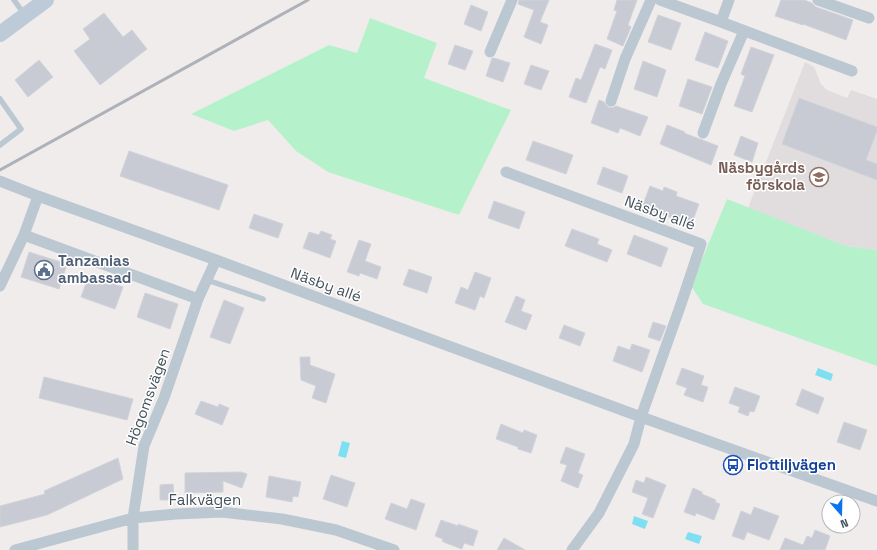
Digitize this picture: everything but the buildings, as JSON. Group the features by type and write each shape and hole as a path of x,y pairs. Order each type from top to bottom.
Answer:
{"street":[{"path":"0,34 46,0"},
{"path":"490,52 512,0"},
{"path":"611,101 625,59 651,0"},
{"path":"660,0 852,71"},
{"path":"721,22 729,0"},
{"path":"818,0 869,18"},
{"path":"703,133 721,84 744,32"},
{"name":"Näsby allé","path":"506,172 700,244 681,304 641,417"},
{"name":"Näsby allé","path":"0,181 641,417 877,501"},
{"path":"1,281 24,235 38,196"},
{"path":"24,235 198,299"},
{"name":"Högomsvägen","path":"133,550 133,518 144,446 164,398 198,299 216,260"},
{"path":"572,550 599,513 618,478 634,444 641,417"},
{"name":"Falkvägen","path":"15,550 133,518 222,512 282,519 336,530 394,550"}],"lane":[{"path":"14,0 26,16"},
{"path":"0,99 21,129 0,145"},
{"path":"207,280 263,299"}],"shaded area":[{"name":"Näsbygårds förskola","path":"805,62 814,67 821,84 827,90 847,98 851,90 877,99 877,250 846,246 748,208"}],"green space":[{"path":"370,18 437,43 424,78 511,110 459,215 328,172 296,151 268,120 234,131 191,114 329,45 357,53"},
{"path":"727,199 846,246 877,250 877,366 703,304 691,286"}],"water":[{"path":"818,368 833,374 831,381 815,375"},
{"path":"342,441 350,443 346,458 338,456"},
{"path":"634,516 648,521 645,529 632,524"},
{"path":"688,532 702,536 699,544 685,539"}],"railway":[{"path":"0,170 308,0"}],"place":[{"name":"Näsbygårds förskola","path":"819,177"},
{"name":"Tanzanias ambassad","path":"44,270"},
{"name":"Flottiljvägen","path":"733,465"}]}
